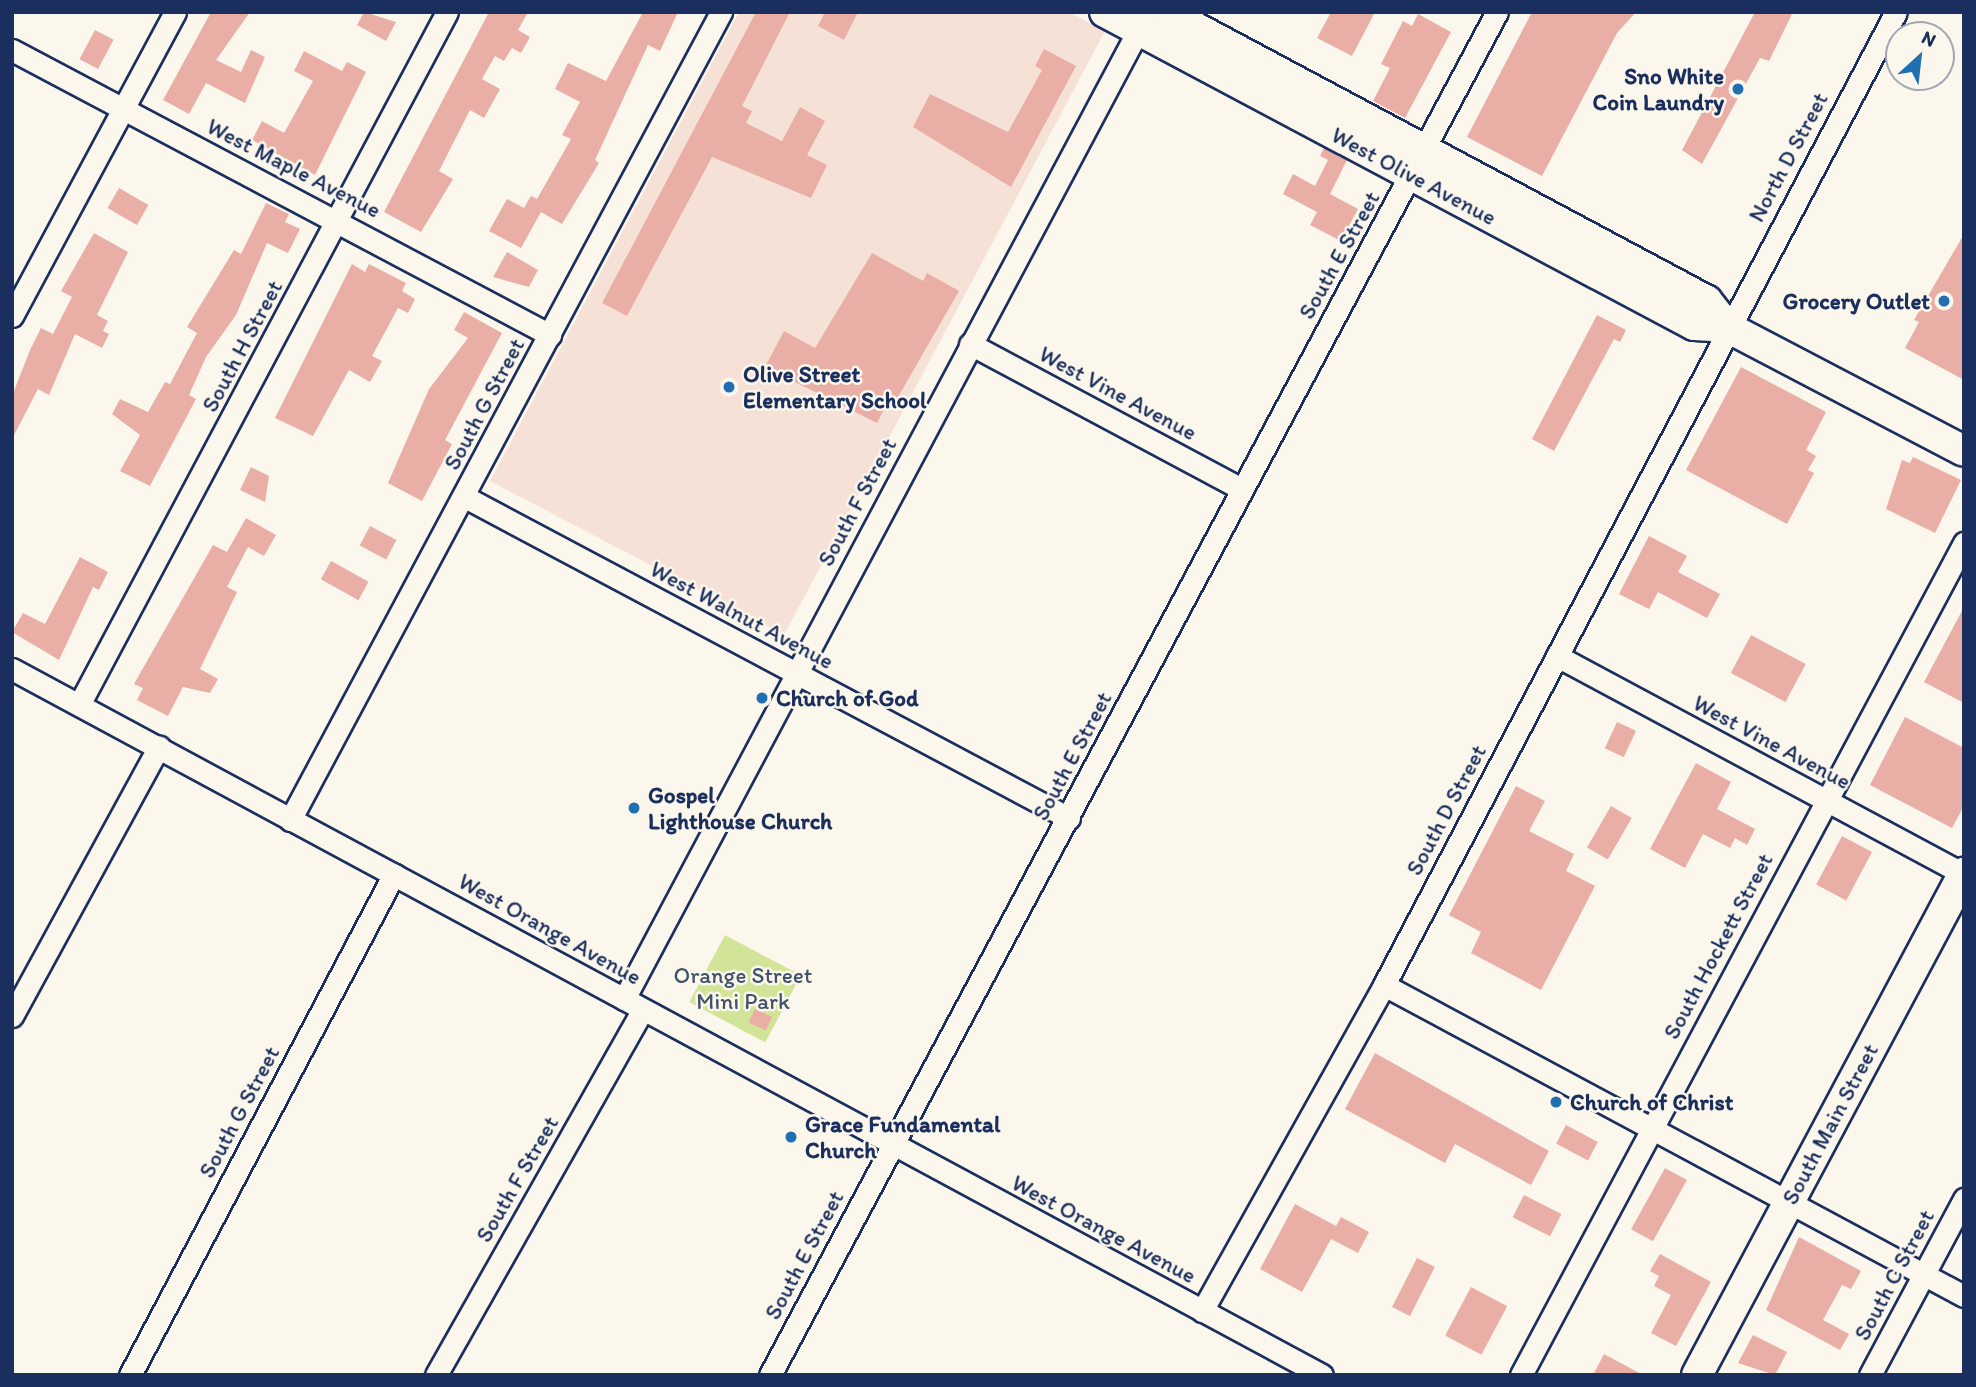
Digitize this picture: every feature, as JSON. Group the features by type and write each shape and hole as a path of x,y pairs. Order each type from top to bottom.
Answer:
{"main road":[{"name":"West Olive Avenue","path":"1105,12 1144,21 1419,162 1707,301 1727,327 1964,451"},
{"name":"West Olive Avenue","path":"1166,12 1419,162"},
{"name":"South Main Street","path":"1697,1375 1964,874"}],"street":[{"path":"12,316 175,12"},
{"name":"South H Street","path":"80,703 340,220 447,12"},
{"name":"South G Street","path":"290,820 721,12"},
{"name":"South E Street","path":"770,1375 1497,12"},
{"name":"North D Street","path":"1727,327 1896,12"},
{"name":"South F Street","path":"624,999 1144,21"},
{"name":"West Maple Avenue","path":"12,50 123,110 340,220 550,335"},
{"name":"South D Street","path":"1202,1311 1384,985 1727,327"},
{"name":"West Vine Avenue","path":"970,344 1242,489"},
{"name":"West Walnut Avenue","path":"465,496 1069,818"},
{"name":"South Hockett Street","path":"1521,1375 1824,800 1964,544"},
{"name":"West Vine Avenue","path":"1557,656 1964,874"},
{"name":"West Orange Avenue","path":"12,669 80,703 891,1146 1322,1375"},
{"path":"12,1016 159,746"},
{"name":"South G Street","path":"130,1375 394,874"},
{"path":"1384,985 1651,1131 1789,1200 1964,1296"},
{"name":"South F Street","path":"436,1375 643,1009"},
{"name":"South C Street","path":"1870,1375 1964,1199"}],"shaded area":[{"name":"Olive Street Elementary School","path":"739,12 1069,12 1105,31 784,635 490,481"}],"green space":[{"name":"Orange Street Mini Park","path":"725,935 801,975 765,1042 689,1002"}],"building":[{"path":"211,12 250,12 216,60 241,72 251,50 265,57 245,103 206,83 189,114 163,100"},
{"path":"364,12 396,22 386,41 357,25"},
{"path":"489,12 528,12 518,30 530,37 521,53 512,48 504,61 495,56 482,79 500,89 484,118 470,110 439,171 453,179 421,232 384,212"},
{"path":"643,12 678,12 660,51 648,45 595,160 599,163 562,224 541,212 521,248 489,231 507,199 524,208 531,196 537,199 571,139 562,135 580,102 555,89 568,63 606,81"},
{"path":"756,12 790,12 742,106 752,111 746,123 782,141 800,107 825,121 807,155 827,165 811,198 712,157 627,316 602,303"},
{"path":"825,12 858,12 844,40 818,26"},
{"path":"1331,12 1375,12 1352,56 1317,38"},
{"path":"1532,12 1636,12 1617,33 1542,176 1467,137"},
{"path":"1755,12 1793,12 1769,61 1760,58 1702,164 1682,150"},
{"path":"1418,14 1451,32 1405,118 1373,101 1390,68 1381,64 1403,21 1412,26"},
{"path":"95,30 114,40 98,69 80,59"},
{"path":"1044,49 1076,66 1011,187 913,127 930,94 1008,132 1042,70 1035,66"},
{"path":"304,51 342,71 347,62 366,72 315,175 252,140 262,121 284,133 313,81 294,71"},
{"path":"1324,148 1347,160 1330,194 1358,209 1341,241 1310,225 1317,212 1283,194 1293,174 1315,186 1328,160 1320,156"},
{"path":"119,188 148,205 137,225 108,208"},
{"path":"266,203 289,214 285,222 300,229 288,253 267,243 236,315 206,357 189,395 196,399 150,486 120,471 140,435 112,414 120,399 148,412 165,382 170,384 197,333 187,327 234,250 241,254"},
{"path":"94,233 128,252 97,315 108,321 103,331 109,334 102,348 75,334 49,395 38,389 12,439 12,396 30,350 41,328 53,334 72,297 61,291"},
{"name":"Grocery Outlet","path":"1964,234 1964,380 1905,348 1919,322 1914,320"},
{"path":"507,252 538,270 529,287 493,277"},
{"path":"872,253 923,281 927,273 959,291 890,411 884,409 877,423 765,367 784,331 815,348"},
{"path":"352,264 365,272 369,264 406,283 402,291 415,299 408,313 398,308 372,356 382,361 370,382 349,370 313,436 275,418"},
{"path":"464,312 502,333 445,440 452,444 422,501 388,483 429,389 468,338 454,330"},
{"path":"1597,315 1626,330 1620,342 1614,339 1554,451 1532,439"},
{"path":"1741,367 1826,412 1806,450 1816,456 1808,470 1814,473 1787,524 1686,470"},
{"path":"1913,457 1961,480 1935,533 1886,509 1902,460 1910,463"},
{"path":"251,467 269,476 265,502 240,490"},
{"path":"246,518 276,535 264,556 248,547 227,587 237,592 200,669 218,679 210,693 183,687 168,716 137,700 143,688 134,684 213,545 227,552"},
{"path":"370,526 396,540 386,560 360,545"},
{"path":"1649,536 1687,556 1678,572 1720,594 1707,618 1658,592 1649,609 1619,594"},
{"path":"80,557 108,572 99,590 93,587 59,660 12,632 23,613 45,624"},
{"path":"331,561 369,582 358,600 321,579"},
{"path":"1964,607 1964,703 1924,682"},
{"path":"1751,635 1806,664 1786,702 1731,673"},
{"path":"1905,717 1964,748 1964,806 1952,828 1870,785"},
{"path":"1617,722 1636,731 1624,757 1605,748"},
{"path":"1696,763 1731,782 1717,809 1755,829 1747,845 1735,838 1730,848 1703,834 1685,868 1650,849"},
{"path":"1516,786 1545,801 1529,831 1574,854 1566,871 1595,886 1541,990 1471,953 1481,932 1449,915"},
{"path":"1611,806 1632,818 1608,860 1587,848"},
{"path":"1842,836 1872,852 1846,901 1816,885"},
{"path":"755,1009 772,1017 766,1031 749,1023"},
{"path":"1375,1053 1549,1151 1531,1185 1455,1144 1445,1163 1345,1109"},
{"path":"1566,1125 1598,1142 1588,1160 1556,1144"},
{"path":"1665,1168 1687,1180 1653,1241 1631,1229"},
{"path":"1524,1195 1561,1214 1550,1236 1513,1217"},
{"path":"1295,1204 1336,1226 1341,1217 1369,1232 1358,1253 1331,1239 1302,1292 1260,1269"},
{"path":"1799,1237 1861,1271 1851,1289 1842,1285 1823,1320 1849,1334 1840,1350 1766,1310"},
{"path":"1660,1254 1711,1282 1676,1346 1651,1333 1671,1295 1654,1286 1659,1276 1650,1271"},
{"path":"1417,1258 1435,1267 1410,1316 1392,1307"},
{"path":"1471,1287 1507,1306 1481,1355 1445,1336"},
{"path":"1753,1335 1787,1352 1775,1375 1738,1363"},
{"path":"1604,1354 1643,1375 1593,1375"}],"place":[{"name":"Sno White Coin Laundry","path":"1738,89"},
{"name":"Grocery Outlet","path":"1944,301"},
{"name":"Olive Street Elementary School","path":"729,387"},
{"name":"Church of God","path":"762,698"},
{"name":"Gospel Lighthouse Church","path":"634,808"},
{"name":"Church of Christ","path":"1556,1102"},
{"name":"Grace Fundamental Church","path":"791,1137"}]}
